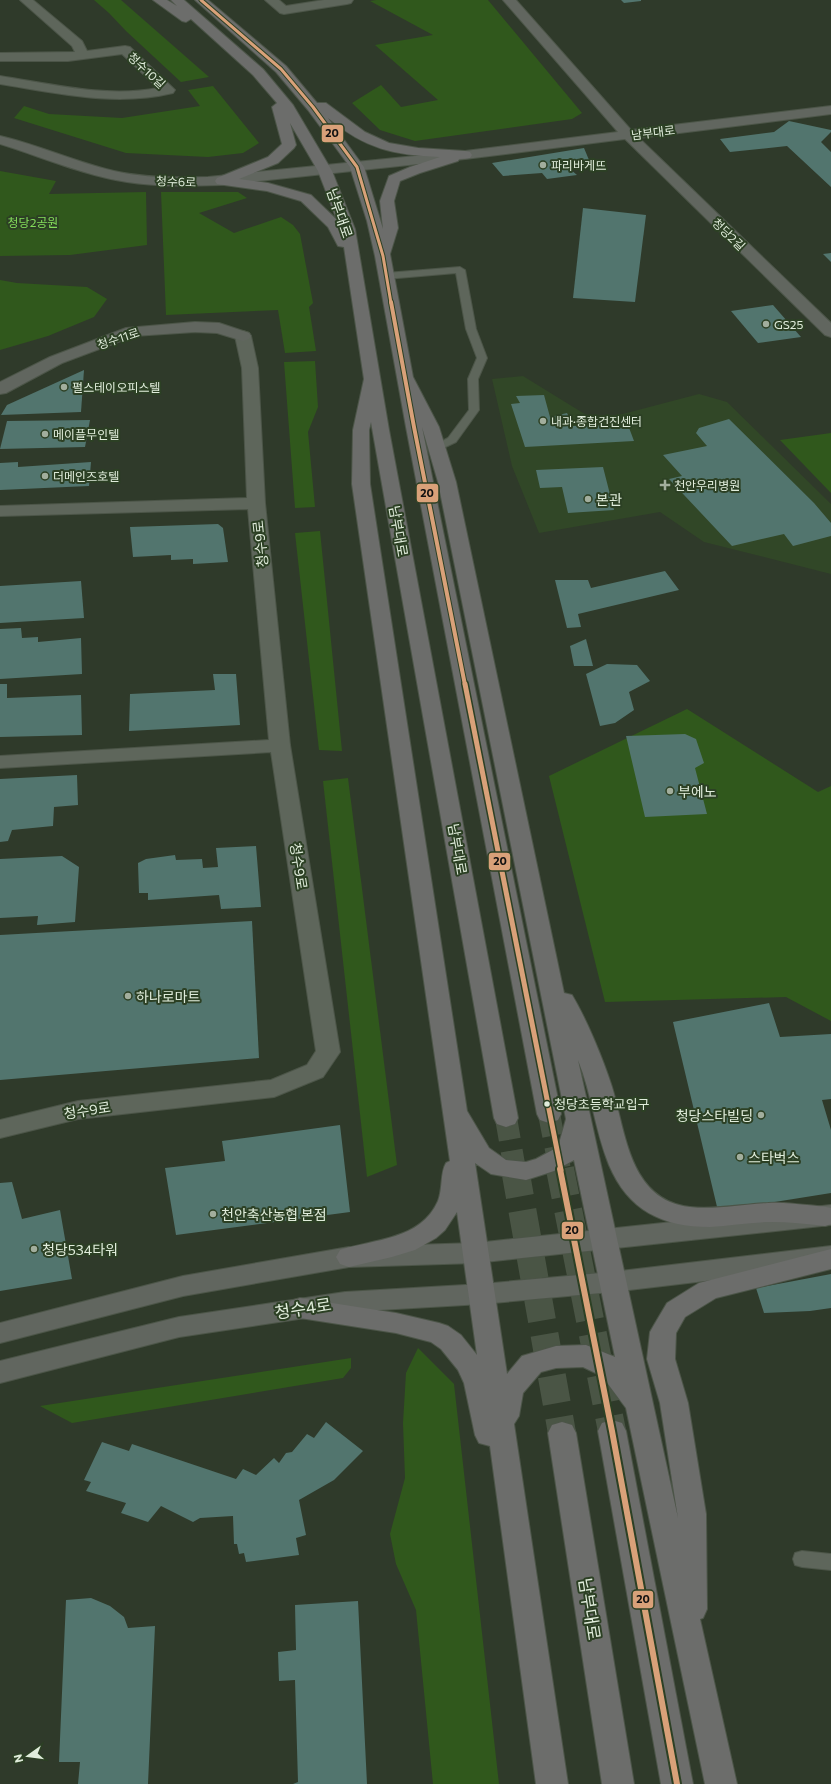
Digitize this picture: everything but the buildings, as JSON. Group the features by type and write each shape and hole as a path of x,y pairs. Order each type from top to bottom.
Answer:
{"highway":[{"path":"159,0 228,46"},
{"name":"남부대로","path":"177,0 258,72 288,108 325,171 348,229 372,377 506,1118"},
{"name":"남부대로","path":"201,0 281,69 313,107 357,167 374,222 382,256 549,1114"},
{"path":"210,0 240,34"},
{"path":"296,86 356,132 375,143 399,150 465,155"},
{"path":"222,181 273,160 289,145 275,91"},
{"path":"382,256 391,228 387,201 394,179 415,170 465,155"},
{"path":"222,181 268,187 306,198 334,225 354,262"},
{"path":"404,375 431,427 447,482 612,1282 721,1784"},
{"path":"372,377 361,430 361,484 476,1253 552,1784"},
{"path":"544,952 600,1087 619,1160 628,1180 643,1197 659,1208 679,1215 710,1218 763,1213 828,1216"},
{"path":"454,1106 480,1154 500,1168 526,1171 546,1165 569,1152 578,1117"},
{"path":"349,1257 406,1243 423,1235 444,1212 454,1192 456,1180 452,1151 454,1106"},
{"path":"692,1652 692,1514 674,1403 661,1359 663,1332 676,1310 708,1290 831,1259"},
{"path":"300,1308 396,1323 439,1333 451,1342 469,1364 478,1383 531,1640"},
{"path":"502,1432 510,1389 532,1364 556,1356 586,1356 612,1368 640,1408"},
{"path":"612,1431 677,1784"},
{"name":"남부대로","path":"562,1433 618,1784"}],"street":[{"path":"0,57 68,57 83,54 77,44 26,0"},
{"path":"271,0 284,10 347,0"},
{"name":"청당2길","path":"509,0 628,136 831,332"},
{"name":"청수10길","path":"0,80 95,95 143,95 168,90 125,50 83,54"},
{"name":"남부대로","path":"357,167 628,136 831,110"},
{"name":"청수6로","path":"0,140 45,153 77,165 114,175 146,180 186,182 222,181 357,167"},
{"name":"청수11로","path":"0,389 56,360 132,331 195,327 219,328 244,336"},
{"name":"청수9로","path":"0,1129 78,1110 274,1088 315,1071 328,1052 280,745 256,503 250,368 244,336"},
{"path":"0,511 256,503"},
{"path":"0,762 280,745"},
{"path":"0,1333 183,1286 349,1257 476,1253 828,1216"},
{"name":"청수4로","path":"0,1372 178,1326 300,1308 345,1302 482,1294 612,1282 831,1256"}],"lane":[{"path":"386,276 460,270 471,329 482,358 474,379 474,410 452,440 437,448"},
{"path":"802,1559 831,1562"}],"shaded area":[{"name":"천안우리병원","path":"523,376 596,421 699,394 727,402 831,504 831,574 704,542 660,512 539,533 512,466 492,379"}],"green space":[{"path":"94,0 121,0 209,77 181,82"},
{"path":"488,0 582,113 572,119 415,141 380,130 352,103 381,85 401,107 438,100 375,45 433,35 370,1"},
{"path":"213,86 259,143 243,153 208,157 126,153 14,118 24,106 49,114 122,118 200,106 188,90"},
{"name":"청당2공원","path":"0,171 56,181 49,194 146,192 147,245 70,255 0,256"},
{"path":"161,192 238,192 247,198 199,213 234,233 281,217 293,225 300,234 313,303 309,307 316,351 285,353 278,310 166,315"},
{"path":"0,280 17,283 87,287 107,299 94,317 48,336 0,350"},
{"path":"315,361 318,407 308,432 315,507 295,508 284,362"},
{"path":"831,433 831,493 780,440"},
{"path":"320,531 342,751 319,750 295,533"},
{"path":"687,709 818,792 831,786 831,1021 786,997 605,1002 549,776"},
{"path":"348,778 397,1165 367,1177 323,781"},
{"path":"418,1348 454,1384 499,1784 433,1784 416,1610 396,1564 390,1534 405,1478 403,1423 406,1373"},
{"path":"351,1358 351,1368 343,1378 72,1423 40,1406"}],"tunnel":[{"path":"549,1114 560,1170"},
{"path":"506,1118 515,1170"},
{"path":"515,1169 562,1433"},
{"path":"560,1169 612,1431"}],"transit line":[{"name":"20","path":"201,0 281,69 313,107 357,167 374,221 383,256 414,427 612,1431 677,1784"}],"place":[{"name":"파리바게뜨","path":"543,165"},
{"name":"GS25","path":"766,324"},
{"name":"펄스테이오피스텔","path":"64,387"},
{"name":"내과·종합건진센터","path":"543,421"},
{"name":"메이플무인텔","path":"45,434"},
{"name":"더메인즈호텔","path":"45,476"},
{"name":"천안우리병원","path":"665,485"},
{"name":"본관","path":"588,499"},
{"name":"부에노","path":"670,791"},
{"name":"하나로마트","path":"128,996"},
{"name":"청당초등학교입구","path":"547,1104"},
{"name":"청당스타빌딩","path":"761,1115"},
{"name":"스타벅스","path":"740,1157"},
{"name":"천안축산농협 본점","path":"213,1214"},
{"name":"청당534타워","path":"34,1249"}]}
